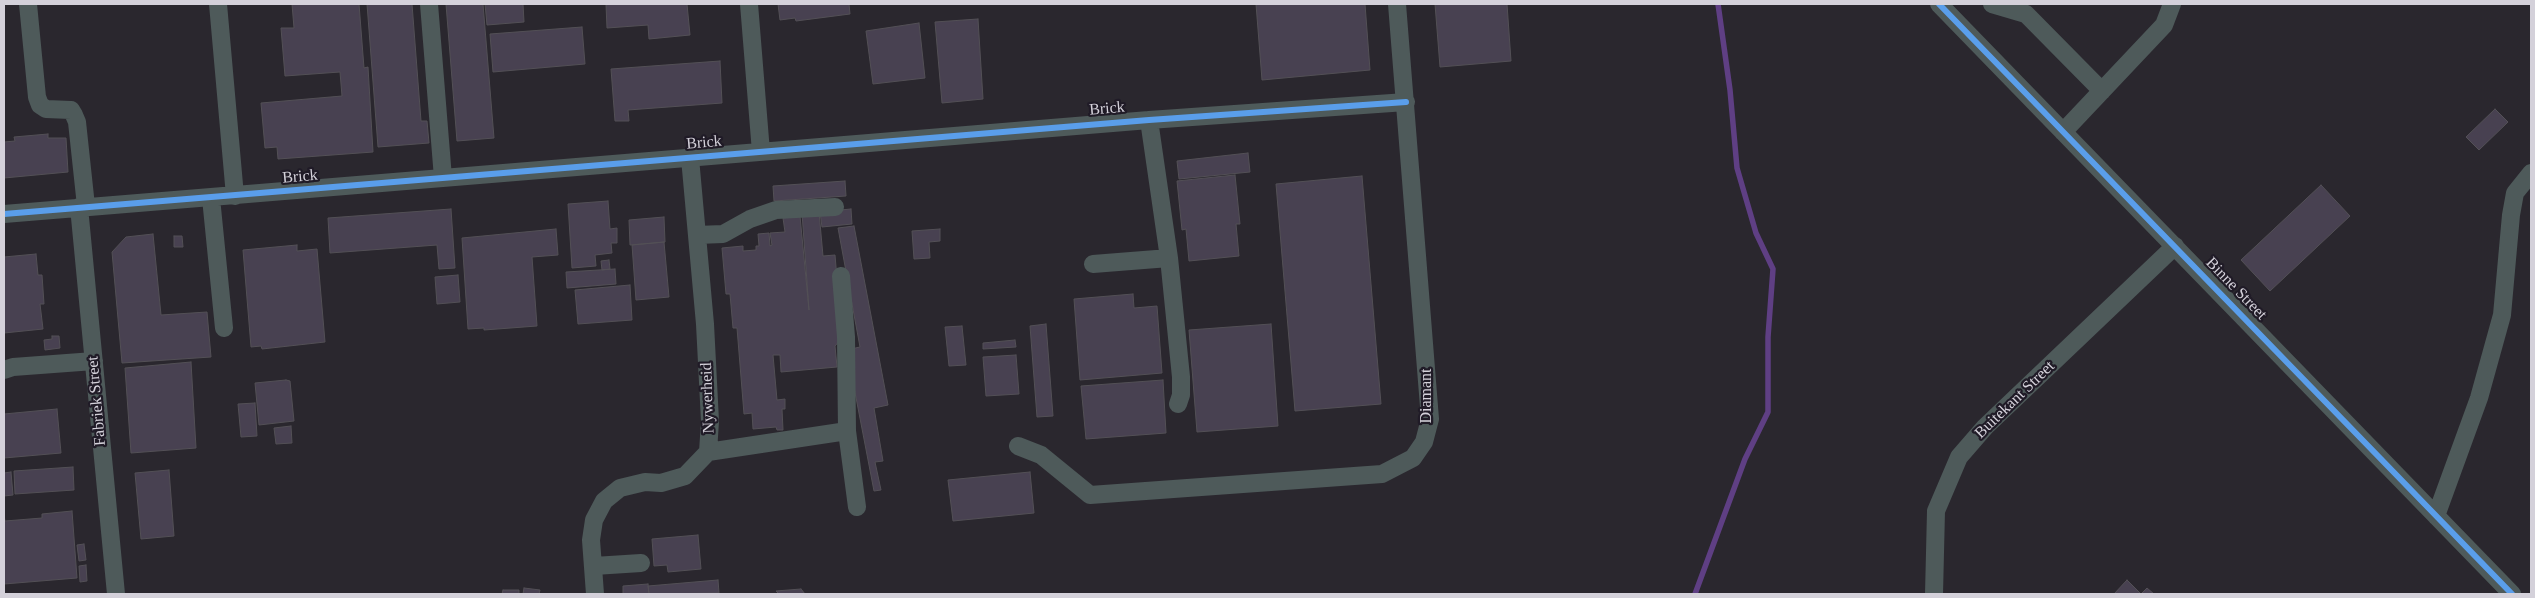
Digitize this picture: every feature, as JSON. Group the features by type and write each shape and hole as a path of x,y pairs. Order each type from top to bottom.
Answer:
{"street":[{"name":"Fabriek Street","path":"28,4 37,97 40,105 46,109 71,110 77,122 94,361 116,594"},
{"path":"218,4 235,196"},
{"path":"429,4 443,178"},
{"path":"749,4 761,152"},
{"name":"Diamant","path":"1018,446 1040,455 1090,495 1382,474 1413,458 1424,442 1430,419 1397,4"},
{"name":"Binne Street","path":"1939,4 2512,594"},
{"path":"1992,4 2026,14 2102,91"},
{"path":"2064,132 2164,25 2172,4"},
{"name":"Brick","path":"4,214 1149,120 1406,102"},
{"path":"1149,120 1169,258 1181,377 1181,395 1178,404"},
{"name":"Nywerheid","path":"596,594 592,552 594,520 604,501 620,488 645,482 661,483 685,476 708,452 710,421 690,158"},
{"path":"2436,516 2479,398 2502,314 2511,215 2515,193 2531,173"},
{"path":"211,198 224,328"},
{"path":"697,235 723,234 750,220 776,210 835,207"},
{"name":"Buitekant Street","path":"1934,594 1936,511 1959,457 1985,427 2175,246"},
{"path":"1093,264 1169,258"},
{"path":"842,276 846,337 847,431 857,507"},
{"path":"4,370 13,367 94,361"},
{"path":"708,452 847,431"},
{"path":"594,566 641,563"}],"building":[{"path":"292,4 359,4 364,68 368,67 373,152 278,159 277,147 265,148 261,103 342,96 340,72 285,76 281,28 294,28"},
{"path":"367,4 412,4 421,121 427,121 429,143 378,147"},
{"path":"446,4 483,4 494,138 457,141"},
{"path":"485,4 523,4 524,22 487,25"},
{"path":"606,4 687,4 690,35 649,39 648,25 607,28"},
{"path":"778,4 849,4 850,14 796,21 795,18 780,20"},
{"path":"1256,4 1365,4 1370,70 1262,80"},
{"path":"1435,4 1507,4 1511,61 1440,67"},
{"path":"978,19 983,99 942,103 935,22"},
{"path":"919,23 925,78 873,84 866,31"},
{"path":"582,27 585,64 493,72 490,34"},
{"path":"720,61 722,103 628,110 629,121 615,121 611,69"},
{"path":"2495,109 2508,122 2479,150 2466,137"},
{"path":"48,134 48,138 66,138 68,172 4,178 4,142 15,141 14,137"},
{"path":"1248,153 1250,172 1179,179 1177,161"},
{"path":"1235,175 1240,224 1236,224 1239,256 1189,261 1186,229 1182,230 1177,181"},
{"path":"1362,176 1381,404 1295,411 1276,184"},
{"path":"845,181 846,196 774,201 773,186"},
{"path":"2321,185 2350,216 2270,291 2241,260"},
{"path":"608,201 610,229 617,228 617,243 611,243 612,253 595,255 596,266 572,268 568,204"},
{"path":"451,209 455,268 439,269 437,245 330,253 328,218"},
{"path":"851,209 852,224 822,227 820,212"},
{"path":"819,212 823,256 835,255 842,338 835,346 837,367 781,372 780,355 773,355 777,400 785,399 785,409 782,409 783,430 777,430 776,427 753,429 752,413 744,414 737,328 733,328 730,294 726,294 722,248 743,246 743,251 756,250 756,246 759,246 758,234 769,233 770,246 772,245 770,233 785,232 783,218 800,216 809,310 802,213"},
{"path":"664,217 665,242 630,245 629,220"},
{"path":"854,226 888,405 874,408 883,461 875,462 881,490 874,491 848,356 851,349 860,347 838,228"},
{"path":"556,229 558,255 532,257 537,326 484,330 484,328 468,329 462,238"},
{"path":"940,229 940,241 929,242 930,258 914,259 912,231"},
{"path":"153,234 161,315 207,312 211,357 122,363 112,252 126,237"},
{"path":"174,236 182,236 183,247 174,247"},
{"path":"664,242 669,297 636,300 632,245"},
{"path":"297,245 297,251 317,249 325,342 262,349 261,346 251,347 243,250"},
{"path":"36,254 38,275 42,275 44,304 40,304 43,329 4,333 4,257"},
{"path":"609,260 610,269 602,270 601,261"},
{"path":"615,269 616,284 567,288 566,272"},
{"path":"458,275 460,302 437,304 435,277"},
{"path":"630,285 632,320 578,324 575,290"},
{"path":"1133,294 1134,308 1157,306 1162,373 1080,380 1074,299"},
{"path":"1046,324 1053,416 1037,417 1030,326"},
{"path":"1271,324 1278,426 1197,432 1189,330"},
{"path":"962,326 966,365 949,366 945,327"},
{"path":"52,336 59,336 60,348 45,350 44,340 52,339"},
{"path":"1015,340 1016,347 983,349 983,343"},
{"path":"1016,355 1019,394 986,396 983,357"},
{"path":"191,362 196,448 131,453 125,368"},
{"path":"1163,380 1166,433 1086,439 1081,386"},
{"path":"290,381 294,421 259,425 255,383"},
{"path":"255,403 257,436 241,437 238,404"},
{"path":"57,409 61,453 4,458 4,414"},
{"path":"291,426 292,443 276,444 274,428"},
{"path":"73,467 74,490 15,494 14,471"},
{"path":"169,470 174,536 141,539 135,473"},
{"path":"11,472 13,495 4,496 4,473"},
{"path":"1030,472 1034,513 953,521 948,480"},
{"path":"72,511 77,578 4,584 4,515 5,521 42,518 42,514"},
{"path":"698,535 701,569 668,572 667,565 654,566 652,539"},
{"path":"84,544 86,560 79,561 77,545"},
{"path":"86,565 87,581 80,582 79,566"},
{"path":"718,580 719,593 649,594 648,586"},
{"path":"2127,580 2141,594 2114,594"},
{"path":"648,584 649,594 623,594 623,586"},
{"path":"524,588 540,590 539,594 523,594"},
{"path":"2147,588 2154,594 2141,594"},
{"path":"801,589 805,594 779,594 776,591"},
{"path":"503,590 519,590 519,594 502,594"}],"waterway":[{"path":"1695,594 1745,459 1768,412 1768,337 1773,269 1756,233 1737,168 1730,90 1718,4"}],"cycle path":[{"path":"1939,4 2512,594"},
{"path":"4,214 1149,120 1406,102"}]}
